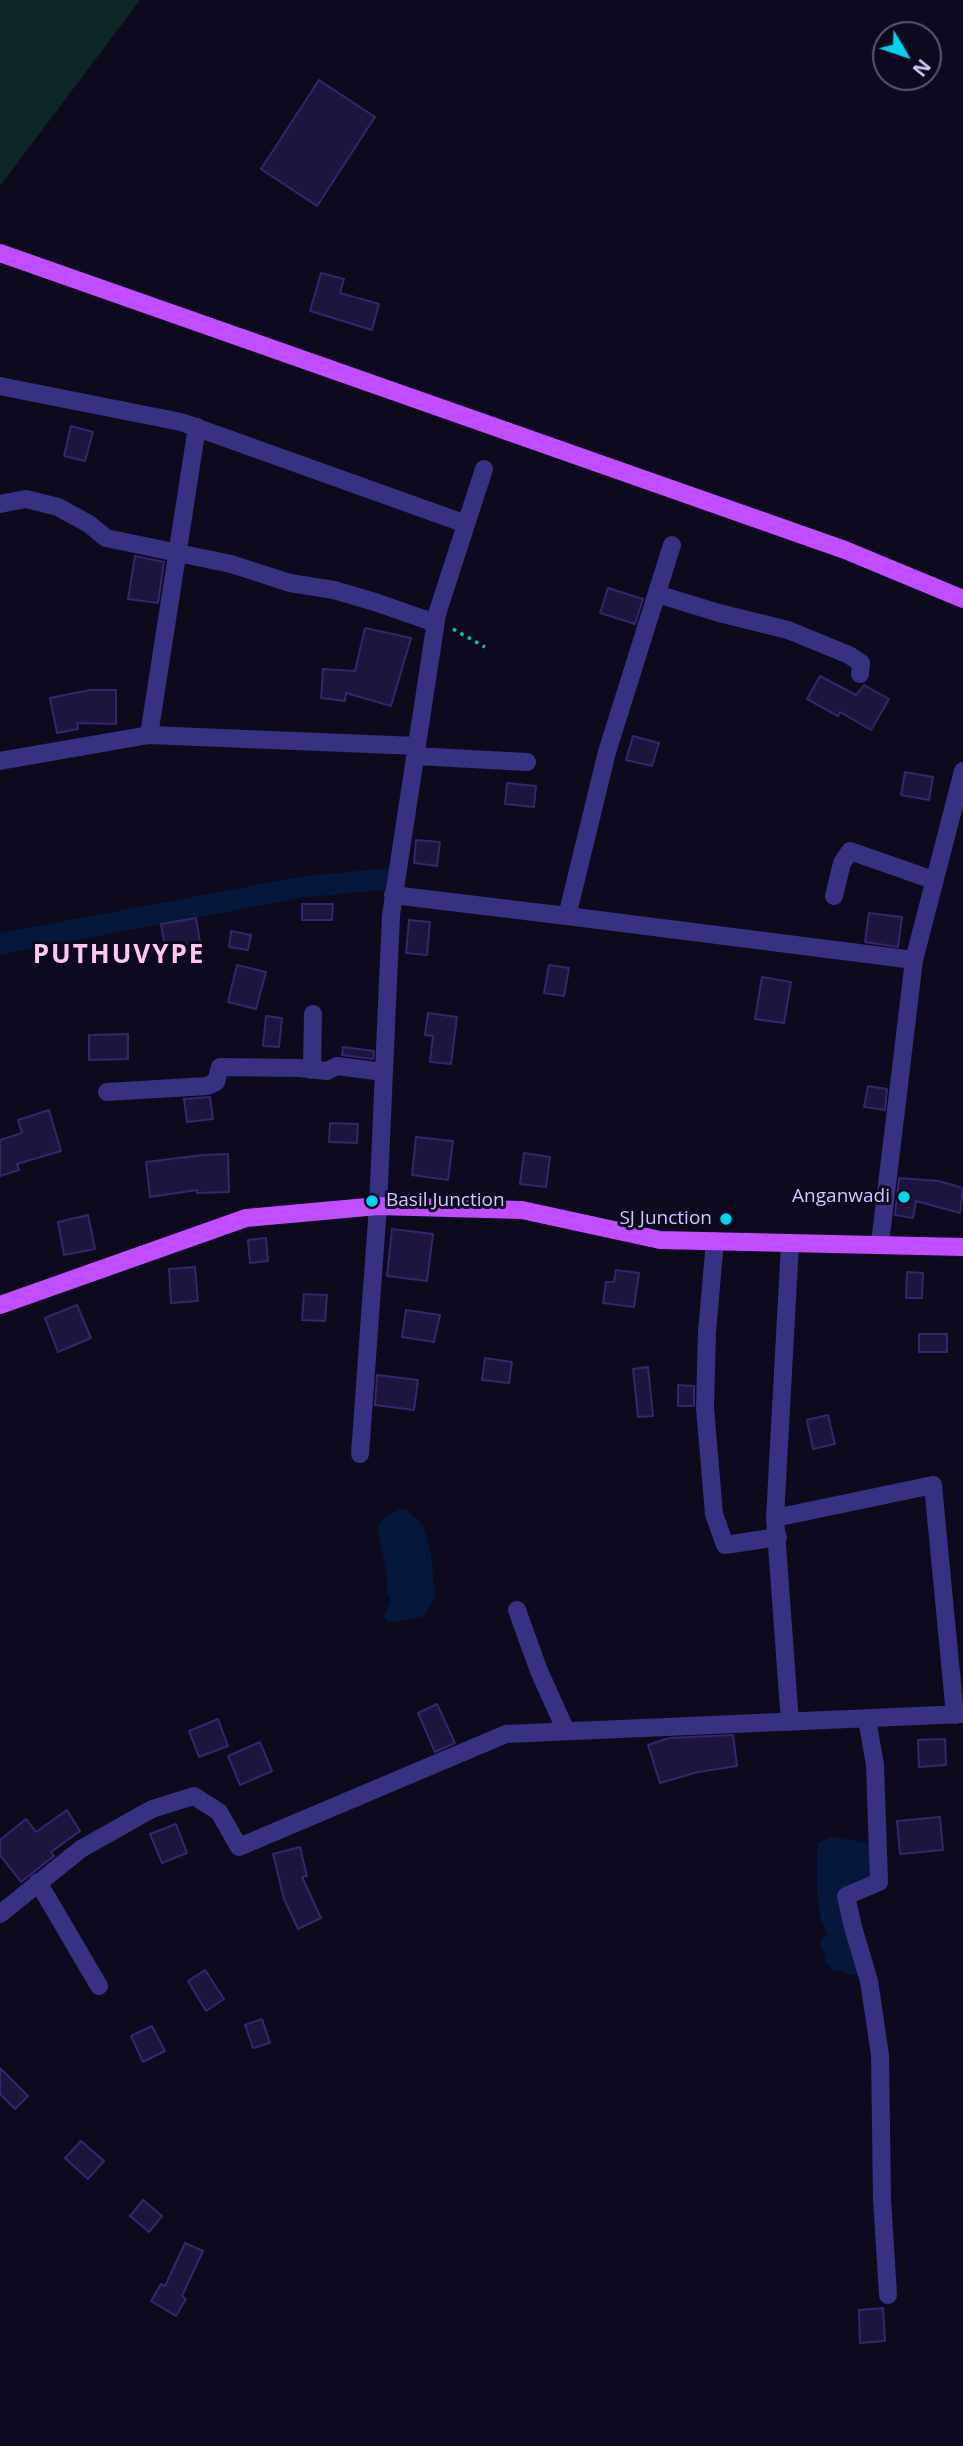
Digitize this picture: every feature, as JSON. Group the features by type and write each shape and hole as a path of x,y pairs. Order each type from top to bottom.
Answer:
{"main road":[{"path":"0,253 845,550 963,599"},
{"path":"0,1305 246,1219 378,1206 522,1210 660,1240 963,1247"}],"street":[{"path":"0,386 181,422 466,524"},
{"path":"149,735 197,427"},
{"path":"360,1454 378,1206 393,895 435,622 484,469"},
{"path":"0,504 26,499 58,507 89,524 106,538 231,564 290,583 334,590 435,622"},
{"path":"567,916 607,752 672,545"},
{"path":"657,594 788,630 861,663 860,674"},
{"path":"0,761 149,735 416,751 527,761"},
{"path":"880,1243 914,960 963,771"},
{"path":"834,896 842,863 850,851 933,880"},
{"path":"393,895 914,960"},
{"path":"313,1014 313,1070"},
{"path":"107,1092 206,1086 216,1082 220,1067 327,1071 337,1066 383,1072"},
{"path":"715,1241 707,1332 705,1408 714,1514 725,1545 778,1537"},
{"path":"790,1244 775,1518 790,1722"},
{"path":"0,1914 81,1849 152,1809 194,1796 219,1812 239,1847 506,1734 959,1715 933,1485 775,1518"},
{"path":"517,1610 539,1671 566,1731"},
{"path":"867,1719 875,1765 879,1882 846,1896 870,1981 880,2055 882,2199 888,2295"},
{"path":"38,1882 99,1986"}],"path":[{"path":"435,622 485,647"}],"green space":[{"path":"0,0 140,0 0,186"}],"water":[{"path":"399,1509 408,1511 423,1525 430,1550 435,1593 424,1616 389,1623 384,1617 390,1600 377,1530 381,1521"},
{"path":"830,1837 869,1843 873,1879 853,1888 859,1976 844,1973 843,1969 836,1971 825,1963 820,1943 823,1937 828,1935 821,1920 817,1890 818,1843"}],"building":[{"path":"319,80 375,117 317,206 261,169"},
{"path":"321,273 344,279 340,293 379,304 372,330 310,311"},
{"path":"71,426 93,432 85,461 64,456"},
{"path":"135,556 164,562 158,603 128,599"},
{"path":"608,588 643,599 635,624 600,613"},
{"path":"365,628 411,638 391,706 346,693 345,701 321,698 323,669 355,671"},
{"path":"820,676 856,695 864,685 889,699 871,730 840,712 838,716 807,699"},
{"path":"90,690 116,690 116,724 77,723 78,729 57,733 50,698"},
{"path":"633,736 659,743 652,766 626,760"},
{"path":"905,772 933,777 929,800 901,795"},
{"path":"507,783 536,786 534,807 505,804"},
{"path":"416,840 440,842 437,866 414,863"},
{"path":"302,904 333,904 332,920 302,920"},
{"path":"869,913 902,917 898,947 865,942"},
{"path":"196,918 200,942 165,948 161,924"},
{"path":"409,920 430,922 427,955 406,953"},
{"path":"231,931 251,935 248,950 229,947"},
{"path":"237,965 266,972 256,1009 228,1002"},
{"path":"549,965 569,968 564,996 544,993"},
{"path":"762,977 791,982 784,1023 755,1019"},
{"path":"428,1013 457,1017 451,1064 430,1062 433,1036 425,1035"},
{"path":"266,1016 282,1018 279,1047 263,1046"},
{"path":"128,1034 128,1059 89,1060 89,1035"},
{"path":"343,1047 374,1051 373,1059 342,1055"},
{"path":"868,1086 887,1089 885,1110 864,1107"},
{"path":"210,1097 213,1119 187,1122 184,1099"},
{"path":"49,1110 61,1151 17,1164 19,1170 0,1176 0,1140 22,1133 18,1120"},
{"path":"330,1123 358,1124 357,1143 329,1142"},
{"path":"416,1137 453,1141 448,1180 412,1175"},
{"path":"524,1153 550,1157 546,1187 520,1184"},
{"path":"228,1154 229,1192 197,1193 197,1190 150,1197 146,1162"},
{"path":"899,1178 939,1181 963,1188 960,1213 916,1201 913,1218 895,1215"},
{"path":"88,1215 95,1249 64,1255 58,1222"},
{"path":"392,1229 433,1234 427,1281 387,1276"},
{"path":"266,1238 268,1261 250,1263 248,1240"},
{"path":"195,1267 198,1301 171,1303 169,1269"},
{"path":"616,1270 639,1273 634,1307 603,1303 606,1282 614,1282"},
{"path":"907,1272 923,1273 922,1298 906,1298"},
{"path":"304,1294 327,1295 325,1321 302,1320"},
{"path":"77,1305 91,1338 58,1352 45,1318"},
{"path":"406,1310 440,1315 434,1342 402,1337"},
{"path":"919,1334 947,1334 947,1352 919,1352"},
{"path":"485,1358 512,1362 509,1383 482,1380"},
{"path":"648,1367 653,1416 638,1417 633,1369"},
{"path":"377,1375 418,1380 414,1410 375,1405"},
{"path":"678,1385 694,1386 694,1406 678,1406"},
{"path":"828,1415 835,1444 813,1449 807,1420"},
{"path":"437,1704 455,1743 435,1752 418,1713"},
{"path":"218,1719 228,1746 199,1757 189,1731"},
{"path":"733,1735 737,1766 698,1772 660,1783 648,1745 669,1738"},
{"path":"945,1739 946,1765 919,1767 918,1740"},
{"path":"260,1742 272,1771 240,1785 228,1756"},
{"path":"67,1810 80,1831 51,1852 54,1856 21,1882 0,1855 0,1840 26,1819 36,1832"},
{"path":"940,1817 943,1850 900,1854 897,1821"},
{"path":"176,1824 187,1853 162,1863 150,1834"},
{"path":"300,1847 307,1876 302,1877 321,1918 298,1929 284,1899 273,1854"},
{"path":"205,1970 224,1999 206,2011 188,1981"},
{"path":"262,2019 270,2043 253,2048 245,2025"},
{"path":"152,2026 165,2051 143,2062 131,2036"},
{"path":"0,2068 28,2096 15,2109 0,2094"},
{"path":"81,2141 104,2161 88,2179 65,2158"},
{"path":"143,2200 162,2216 149,2232 130,2216"},
{"path":"185,2243 203,2251 182,2296 186,2299 176,2316 151,2301 161,2284 165,2286"},
{"path":"883,2308 885,2341 860,2343 859,2310"}],"waterway":[{"path":"0,944 302,887 385,879"}],"place":[{"name":"Anganwadi","path":"904,1197"},
{"name":"Basil Junction","path":"372,1201"},
{"name":"SJ Junction","path":"726,1219"}],"district":[{"name":"PUTHUVYPE","path":"119,956"}]}
